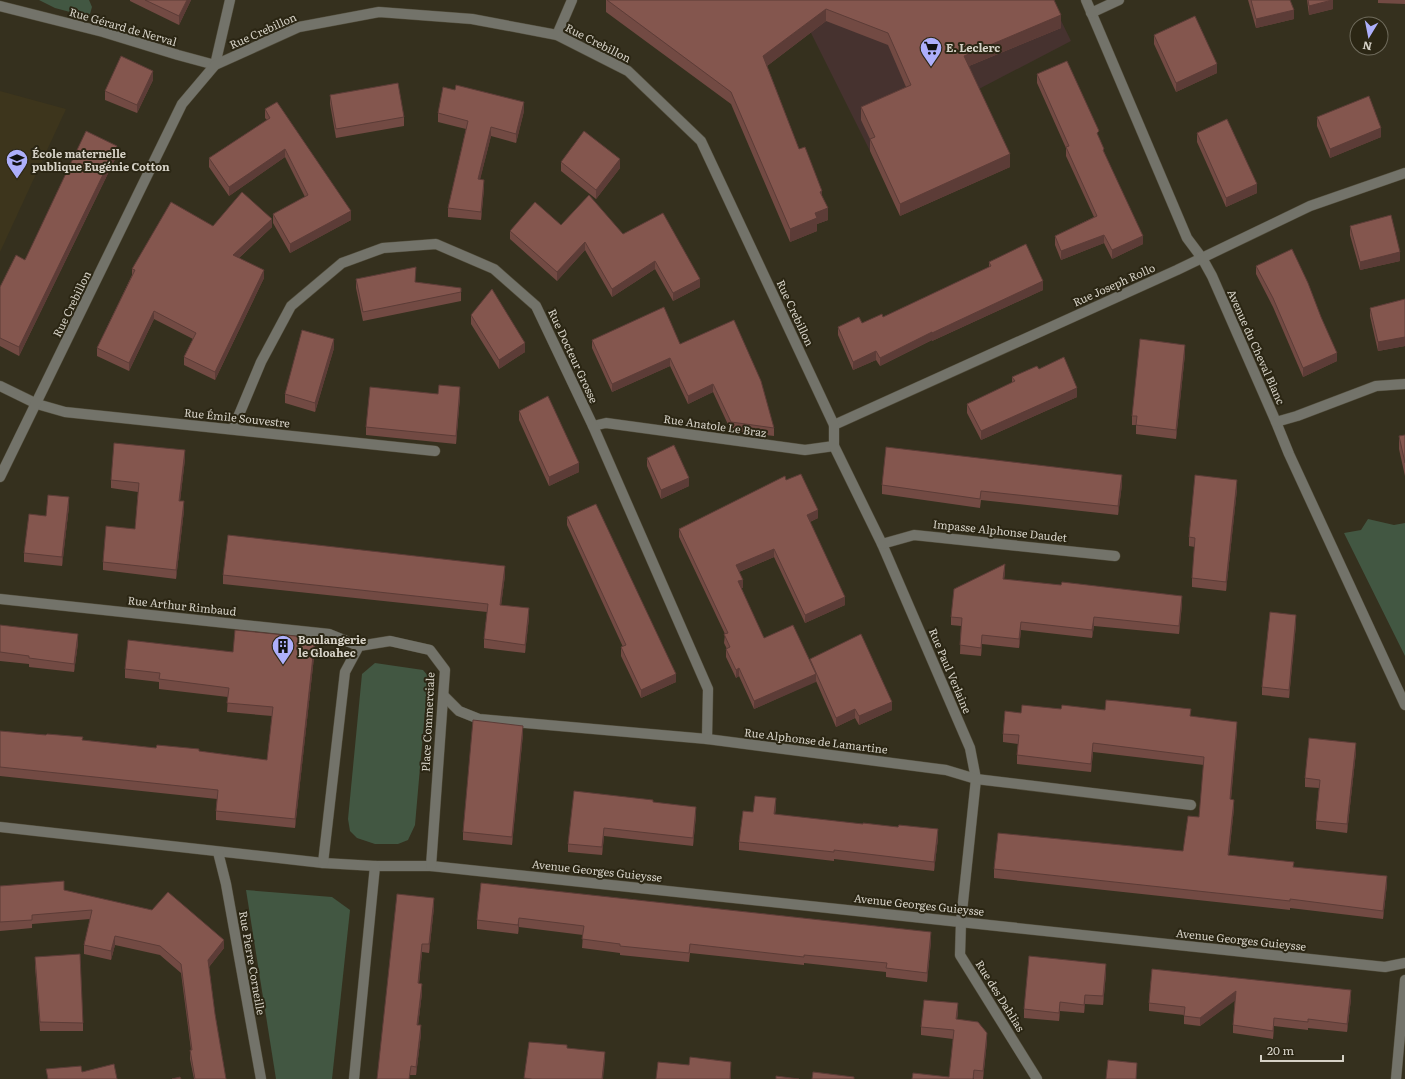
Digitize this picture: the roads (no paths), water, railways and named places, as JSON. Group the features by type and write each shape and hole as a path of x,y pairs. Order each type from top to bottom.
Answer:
{"street":[{"path":"215,65 230,0"},
{"path":"557,35 572,0"},
{"name":"Avenue du Cheval Blanc","path":"1086,0 1187,238 1202,258 1212,276 1292,461 1405,705"},
{"path":"1091,12 1119,0"},
{"name":"Rue Gérard de Nerval","path":"0,6 16,5 178,56 215,65"},
{"name":"Rue Crebillon","path":"0,477 37,404 182,104 215,65 299,27 379,12 472,19 557,35 628,71 701,141 834,425 834,446"},
{"name":"Rue Joseph Rollo","path":"834,425 1202,258 1310,206 1405,172"},
{"name":"Rue Docteur Grosse","path":"233,429 261,362 291,306 342,263 382,248 436,244 494,269 536,306 592,426 708,689 707,739"},
{"path":"1276,422 1297,416 1376,386 1405,384"},
{"name":"Rue Émile Souvestre","path":"0,386 37,404 65,412 435,451"},
{"name":"Rue Anatole Le Braz","path":"592,426 606,423 805,450 834,446"},
{"name":"Rue Paul Verlaine","path":"834,446 882,544 970,748 976,779 961,921"},
{"name":"Impasse Alphonse Daudet","path":"882,544 914,534 1115,556"},
{"name":"Rue Arthur Rimbaud","path":"0,599 329,634 359,646"},
{"name":"Place Commerciale","path":"359,646 390,640 430,650 445,670 430,866"},
{"path":"323,863 345,672 359,646"},
{"name":"Rue Alphonse de Lamartine","path":"444,696 459,711 479,719 707,739 946,770 976,779 1191,805"},
{"path":"0,827 323,863 375,866 430,866"},
{"name":"Rue Pierre Corneille","path":"218,852 226,884 261,1079"},
{"path":"354,1079 375,866"},
{"name":"Avenue Georges Guieysse","path":"430,866 1385,967 1405,963"},
{"name":"Rue des Dahlias","path":"961,921 960,955 1036,1079"},
{"path":"1396,1079 1405,980"}],"place":[{"name":"E. Leclerc","path":"931,68"},
{"name":"École maternelle publique Eugénie Cotton","path":"17,180"},
{"name":"Boulangerie le Gloahec","path":"283,666"}]}
